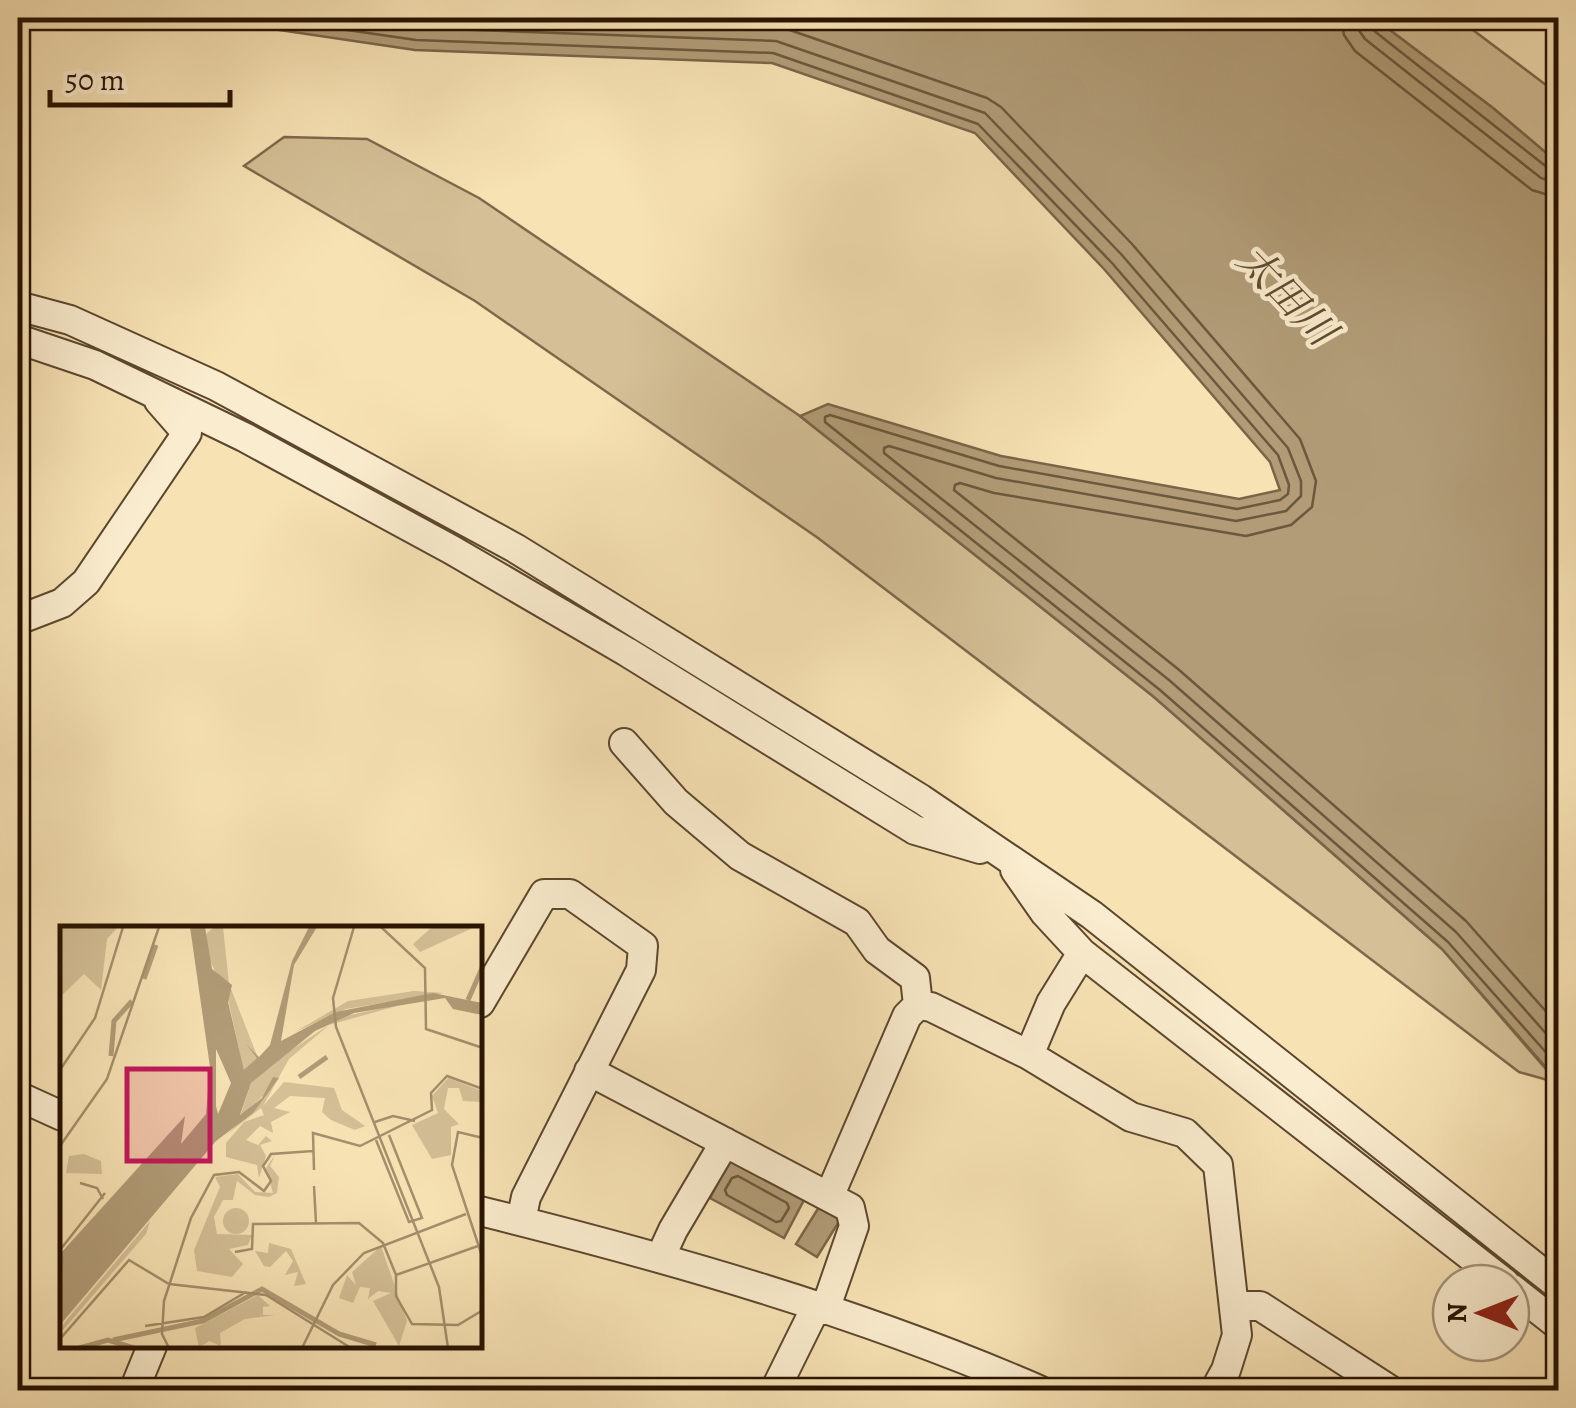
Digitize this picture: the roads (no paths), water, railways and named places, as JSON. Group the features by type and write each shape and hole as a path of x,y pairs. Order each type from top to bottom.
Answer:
{"street":[{"path":"18,306 70,320 216,386 514,548 921,799 1092,915 1558,1285"},
{"path":"18,620 62,604 86,582 188,434 136,376 83,347 70,320"},
{"path":"18,339 95,365 149,390 452,550 627,652 915,830 1006,856 1045,913 1082,953 1479,1263"},
{"path":"624,742 676,802 740,856 856,922 877,950 915,978 918,1005"},
{"path":"482,1001 544,894 570,894 643,946 640,970 526,1197 521,1221"},
{"path":"1030,1054 1051,1003 1082,953"},
{"path":"918,1005 931,1007 1030,1054 1131,1117 1184,1133 1218,1165 1237,1335 1216,1390"},
{"path":"829,1197 907,1016 918,1005"},
{"path":"589,1071 850,1208 854,1226 821,1308 775,1390"},
{"path":"18,1096 60,1115"},
{"path":"661,1256 725,1142"},
{"path":"482,1211 661,1256 821,1308 998,1382 1039,1390"},
{"path":"1531,1304 1558,1325"},
{"path":"1234,1306 1260,1306 1390,1390"},
{"path":"134,1390 151,1348"}],"water":[{"name":"太田川","path":"198,18 1374,18 1493,108 1558,163 1558,1081 1442,949 1154,697 800,416 828,404 1001,456 1239,499 1280,490 1270,462 1104,269 975,133 772,63 415,50"},
{"path":"730,1160 804,1200 784,1238 710,1198"},
{"path":"819,1207 840,1220 817,1257 796,1244"}]}
